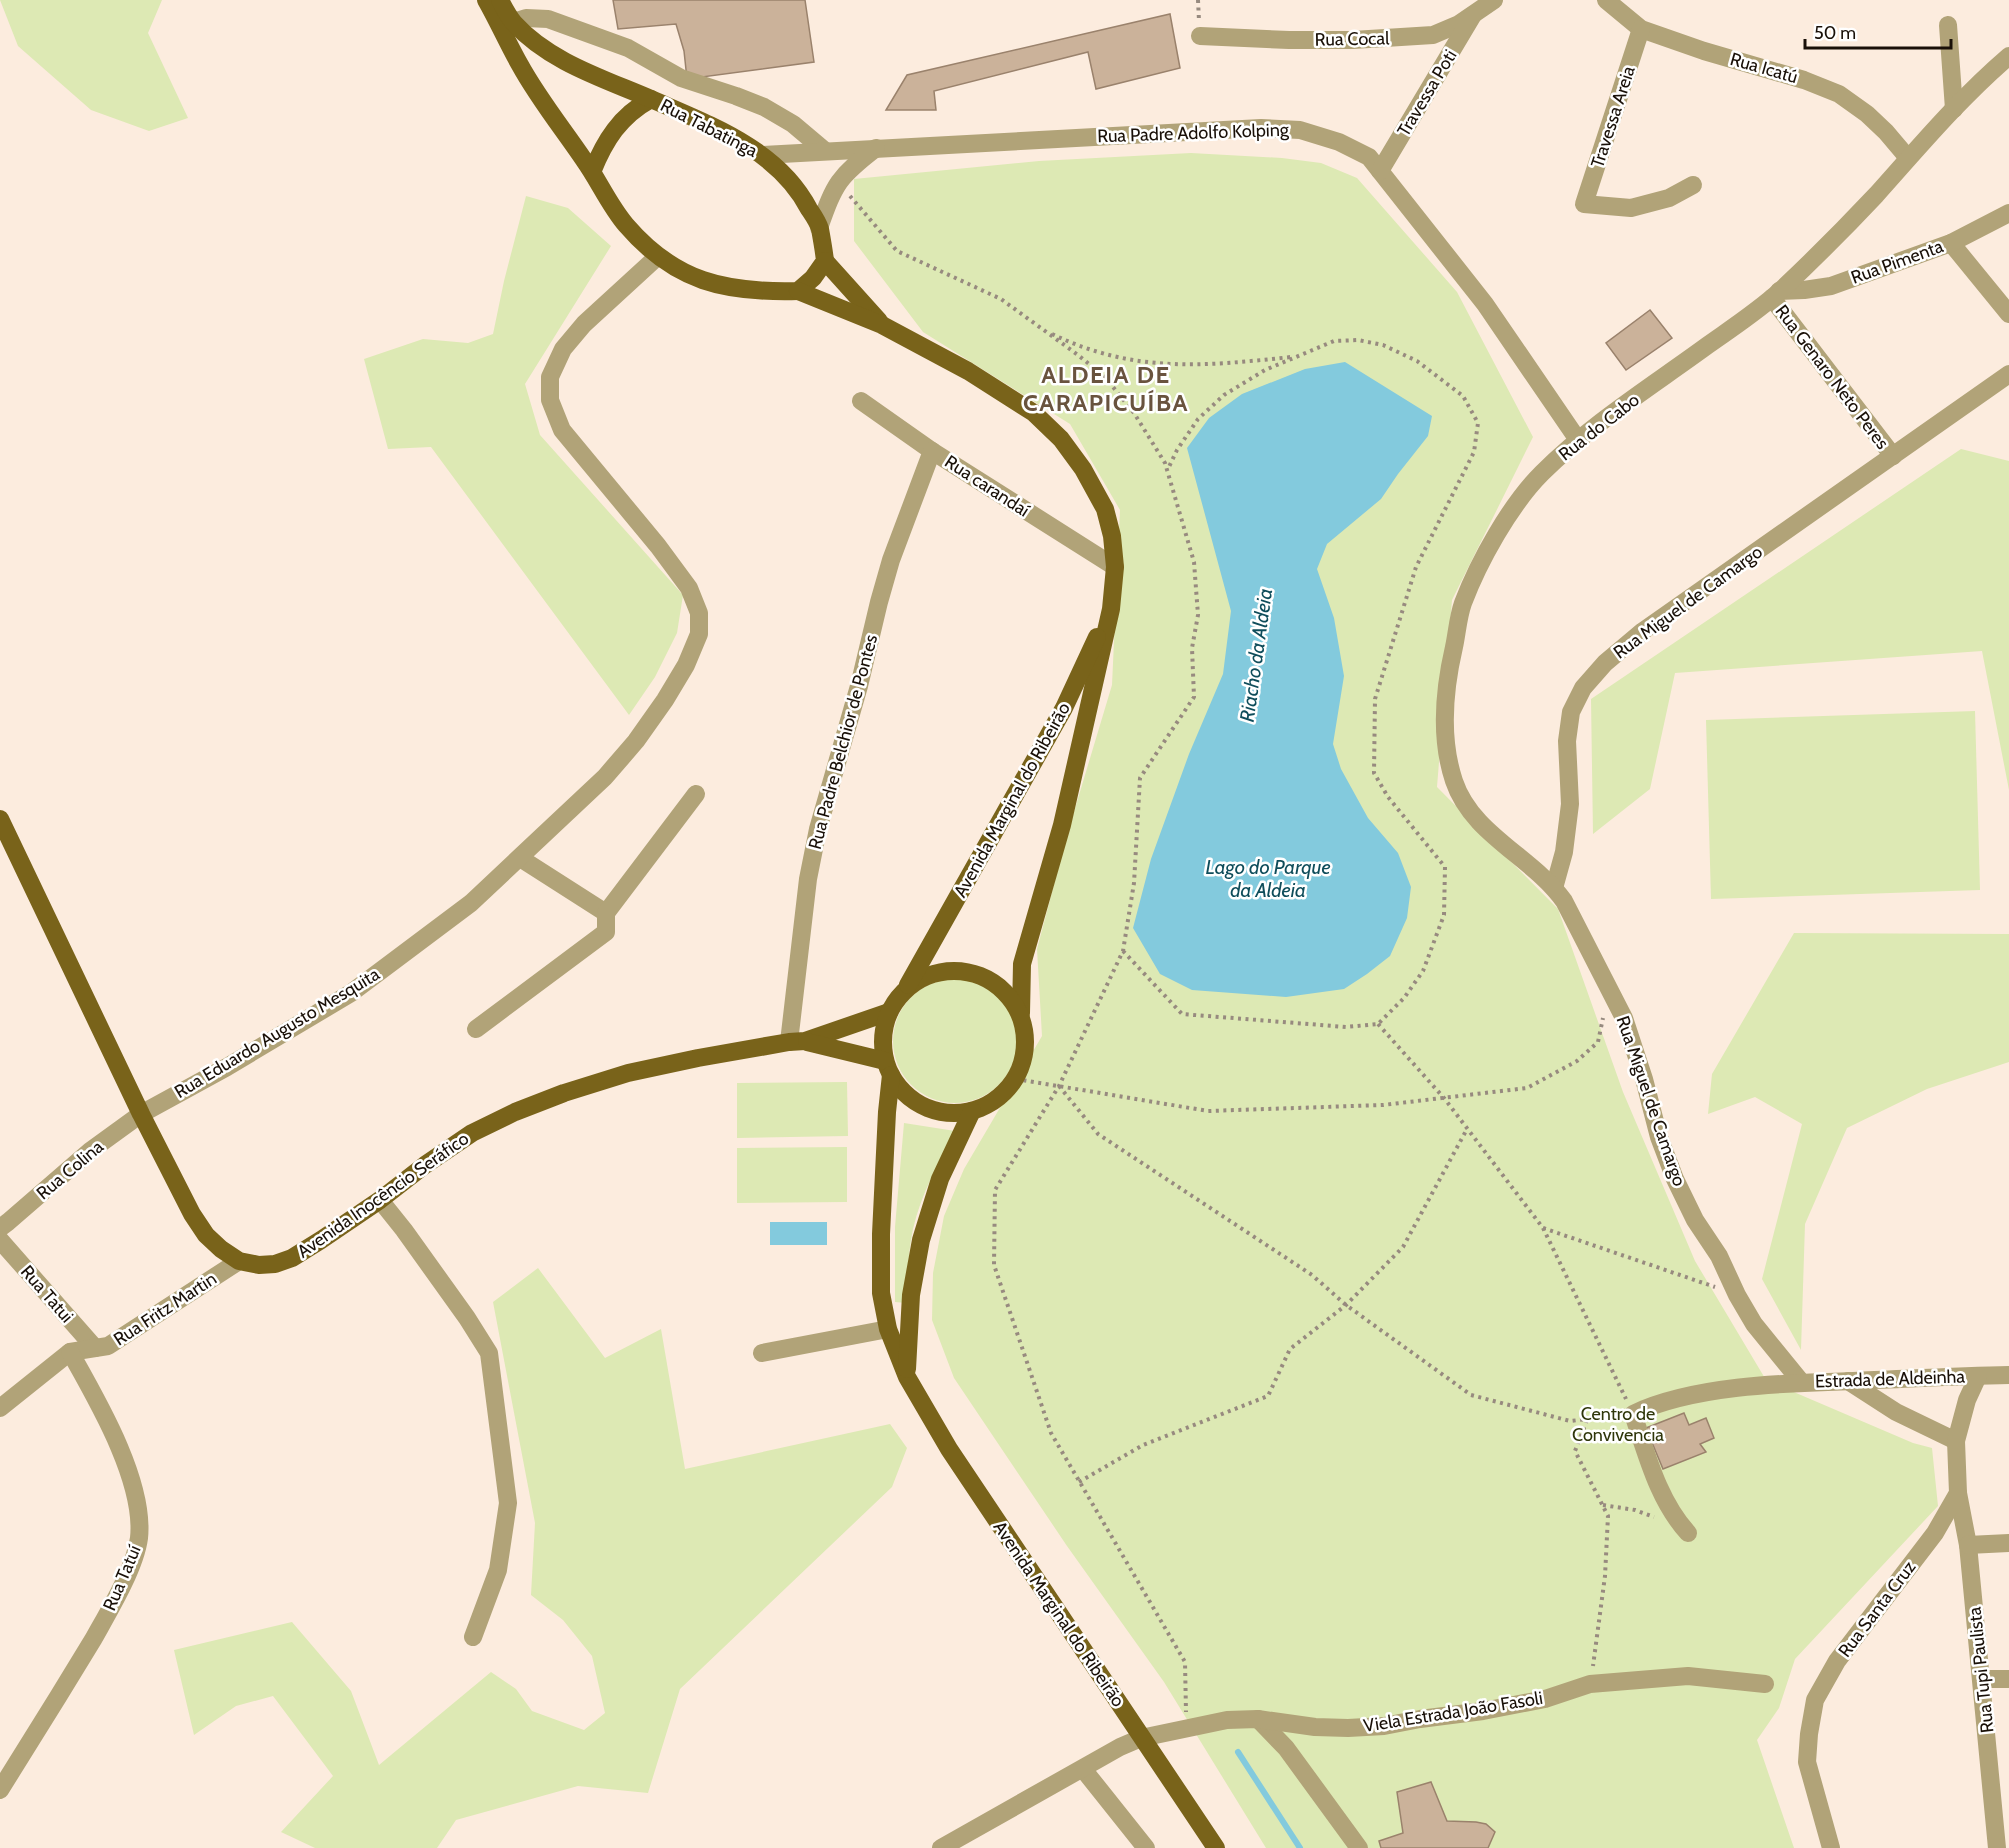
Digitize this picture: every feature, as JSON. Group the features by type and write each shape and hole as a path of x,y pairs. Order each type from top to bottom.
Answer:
{"main road":[{"path":"486,0 520,66 592,172 606,198 626,225 657,257 693,277 728,288 759,292 798,291 813,278 825,261"},
{"path":"500,0 513,22 538,45 566,61 651,99"},
{"name":"Rua Tabatinga","path":"592,172 599,153 616,126 637,107 651,99 711,125 763,155 782,171 800,191 819,228 825,261"},
{"name":"Avenida Marginal do Ribeirão","path":"825,261 882,325"},
{"name":"Avenida Marginal do Ribeirão","path":"798,291 882,325 948,359 1006,393 1034,413 1061,439 1083,469 1105,509 1112,536 1115,567 1111,609 1062,825 1022,964 1021,1013 1026,1035 1024,1058 1016,1078 1004,1093 989,1104 972,1111 953,1113 934,1111 917,1103 902,1091 888,1068"},
{"name":"Avenida Marginal do Ribeirão","path":"1111,609 1064,708 907,988 889,1012 883,1036 888,1068 880,1234 881,1293 888,1329 907,1377 949,1449 1216,1848"},
{"name":"Avenida Inocêncio Seráfico","path":"2,829 192,1214 206,1235 221,1249 240,1261 259,1265 275,1264 292,1258 380,1200 425,1165 472,1133 515,1112 564,1093 627,1073 698,1058 797,1042 889,1012"},
{"name":"Avenida Marginal do Ribeirão","path":"907,988 926,976 947,970 970,971 991,980 1009,994 1021,1013"},
{"name":"Avenida Inocêncio Seráfico","path":"797,1042 888,1068"},
{"path":"907,1377 911,1295 921,1240 940,1179 972,1111"}],"street":[{"name":"Rua Cocal","path":"1200,36 1289,40 1401,38 1433,35 1459,24 1494,0"},
{"name":"Rua Icatú","path":"1606,0 1641,29 1704,51 1804,80 1839,94 1867,114 1908,158"},
{"name":"Travessa Poti","path":"1380,171 1474,13"},
{"path":"513,22 526,18 548,19 628,48 681,78 764,107 793,124 825,150"},
{"path":"1948,26 1954,109"},
{"name":"Travessa Areia","path":"1641,29 1584,204 1631,208 1669,198 1693,185"},
{"name":"Rua do Cabo","path":"1554,888 1490,833 1468,809 1455,784 1446,750 1446,703 1452,654 1462,605 1484,559 1516,505 1540,475 1578,440 1776,295 1839,234 1954,109 2009,56"},
{"name":"Rua Padre Adolfo Kolping","path":"763,155 1260,128 1300,129 1339,142 1369,157 1485,304 1578,440"},
{"path":"819,228 837,182 848,170 876,148"},
{"name":"Rua Pimenta","path":"1776,295 1831,286 1951,243 2009,213"},
{"path":"1951,243 2009,314"},
{"name":"Rua Eduardo Augusto Mesquita","path":"141,1114 227,1067 351,993 471,903 605,777 636,741 665,700 686,665 699,634 699,613 689,588 658,546 562,430 550,400 550,377 563,349 584,324 657,257"},
{"name":"Rua Genaro Neto Peres","path":"1776,295 1893,456"},
{"name":"Rua Miguel de Camargo","path":"1802,1383 1754,1324 1737,1295 1719,1256 1695,1220 1675,1179 1659,1137 1635,1047 1624,1018 1564,901 1554,888 1564,852 1570,804 1566,741 1571,712 1583,688 1605,663 1643,631 2009,374"},
{"name":"Rua carandaí","path":"861,401 932,451 1115,567"},
{"name":"Rua Padre Belchior de Pontes","path":"797,1042 808,879 818,830 859,686 891,560 932,451"},
{"path":"476,1029 606,932 606,914 696,794"},
{"path":"520,858 606,914"},
{"name":"Rua Colina","path":"3,1220 141,1114"},
{"path":"380,1200 405,1230 467,1317 489,1353 508,1503 498,1570 473,1636"},
{"name":"Rua Tatui","path":"0,1240 95,1348"},
{"name":"Rua Fritz Martin","path":"0,1408 70,1352 108,1346 240,1261"},
{"path":"762,1353 888,1329"},
{"name":"Rua Tatuí","path":"0,1790 62,1692 109,1610 130,1567 139,1539 138,1514 130,1478 105,1414 70,1352"},
{"name":"Estrada de Aldeinha","path":"1633,1414 1648,1407 1715,1391 1802,1383 2009,1375"},
{"path":"1958,1493 1956,1441 1967,1400 1978,1376"},
{"path":"1848,1381 1896,1412 1956,1441"},
{"path":"1633,1414 1662,1494 1668,1507 1685,1530"},
{"name":"Rua Tupi Paulista","path":"1958,1493 1968,1545 1982,1679 2002,1818 1997,1848"},
{"name":"Rua Santa Cruz","path":"1831,1848 1807,1762 1815,1700 1837,1661 1935,1533 1958,1493"},
{"path":"1968,1545 2009,1543"},
{"name":"Viela Estrada João Fasoli","path":"941,1848 1120,1747 1141,1738 1227,1720 1258,1719 1348,1728 1383,1726 1534,1701 1590,1684 1688,1676 1765,1684"},
{"path":"1982,1679 2009,1679"},
{"path":"1258,1719 1286,1748 1359,1848"},
{"path":"1083,1769 1146,1848"}],"path":[{"path":"1041,328 1074,344 1107,355 1149,363 1214,365 1297,356"},
{"path":"1123,951 1182,1014 1346,1027 1378,1024 1404,998 1423,972 1444,915 1445,867 1388,797 1374,773 1375,699 1416,567 1474,452 1478,423 1463,396 1417,361 1383,345 1358,340 1334,341 1266,370 1224,395 1198,419 1177,450 1168,470"},
{"path":"1016,1078 1208,1111 1383,1105 1527,1088 1577,1061 1598,1042 1603,1019 1606,981"},
{"path":"1059,1086 1098,1134 1312,1275 1346,1305 1471,1395 1570,1421 1633,1414 1543,1228 1444,1098 1378,1024"},
{"path":"1059,1086 995,1190 994,1265 1051,1433 1185,1662 1186,1729"},
{"path":"1079,1482 1143,1445 1268,1396 1290,1349 1346,1305 1403,1247 1467,1129"},
{"path":"1543,1228 1737,1295"},
{"path":"1587,1420 1575,1451 1608,1516 1605,1576 1590,1684"},
{"path":"1602,1505 1635,1510 1685,1530"}],"green space":[{"path":"0,0 162,0 148,33 188,118 149,131 91,110 18,46"},
{"name":"Centro de Convivencia","path":"1191,153 1282,158 1321,163 1357,178 1457,292 1533,437 1452,600 1437,787 1558,909 1623,1092 1695,1261 1766,1380 1913,1443 1932,1448 1938,1506 1795,1659 1779,1708 1757,1740 1794,1848 1266,1848 1164,1682 1067,1546 954,1378 932,1320 933,1273 944,1216 964,1169 1042,1036 1037,949 1067,835 1112,685 1120,510 1070,424 923,332 854,241 854,179 1039,161"},
{"path":"526,196 568,208 611,246 525,384 540,435 683,595 677,633 655,677 629,715 431,447 388,449 364,359 423,339 468,343 493,334"},
{"path":"1961,449 2009,461 2009,790 1982,651 1675,673 1650,789 1593,834 1591,699"},
{"path":"1975,711 1980,890 1711,899 1706,720"},
{"path":"1794,933 2009,934 2009,1062 1927,1089 1847,1128 1805,1224 1801,1350 1762,1279 1802,1124 1755,1097 1708,1114 1712,1074"},
{"path":"955,979 979,984 999,997 1012,1017 1017,1041 1012,1065 999,1085 979,1098 955,1103 931,1098 911,1085 898,1065 893,1041 898,1017 911,997 931,984"},
{"path":"847,1082 848,1136 737,1138 737,1083"},
{"path":"904,1123 955,1131 931,1178 916,1216 910,1248 906,1303 895,1302 895,1227"},
{"path":"847,1147 847,1202 737,1203 737,1148"},
{"path":"538,1268 605,1358 661,1329 685,1469 890,1424 907,1448 892,1487 680,1689 648,1793 578,1786 456,1820 437,1848 315,1848 281,1832 333,1776 273,1696 236,1706 194,1735 174,1650 292,1622 351,1691 379,1765 491,1672 516,1689 532,1711 584,1730 605,1713 592,1656 563,1620 531,1595 535,1523 493,1302"}],"water":[{"name":"Lago do Parque da Aldeia","path":"1345,362 1432,416 1428,436 1381,499 1327,544 1317,569 1334,618 1344,676 1333,744 1341,769 1368,818 1398,853 1411,887 1407,918 1390,956 1344,989 1286,997 1192,990 1160,974 1133,928 1151,859 1189,754 1223,674 1231,611 1187,448 1209,418 1242,394 1305,369"},
{"path":"770,1222 827,1222 827,1245 770,1245"}],"building":[{"path":"613,0 805,0 814,62 687,79 684,51 676,24 618,29"},
{"path":"1170,14 1180,68 1096,89 1088,52 934,91 936,110 886,110 907,75"},
{"path":"1650,310 1672,338 1626,370 1606,343"},
{"path":"1684,1413 1689,1425 1706,1418 1714,1438 1700,1444 1706,1452 1663,1469 1646,1428"},
{"path":"1431,1782 1447,1821 1486,1824 1495,1832 1488,1848 1381,1848 1379,1841 1403,1833 1397,1792"}],"waterway":[{"path":"1238,1752 1300,1848"}],"district":[{"name":"ALDEIA DE CARAPICUÍBA","path":"1106,388"}],"water label":[{"name":"Riacho da Aldeia","path":"1256,655"}]}
